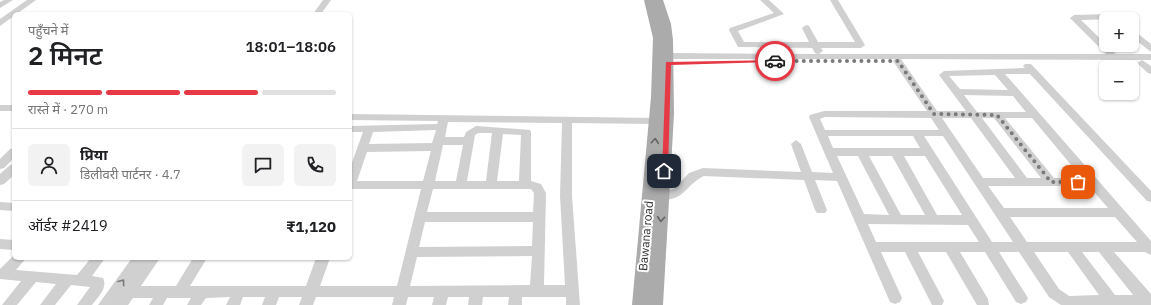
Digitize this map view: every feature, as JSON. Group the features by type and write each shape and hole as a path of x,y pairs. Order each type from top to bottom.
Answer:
{"main road":[{"name":"Bawana road","path":"640,305 656,118 658,38 649,0"},
{"name":"Bawana road","path":"655,305 668,114 666,24 658,0"}],"street":[{"path":"0,6 9,0"},
{"path":"15,12 32,0"},
{"path":"318,12 327,0"},
{"path":"326,12 335,0"},
{"path":"764,0 780,14 735,29 734,32 739,44 747,46 861,44 834,0"},
{"path":"0,22 12,14"},
{"path":"1099,17 1074,18 1099,42"},
{"path":"806,28 822,58"},
{"path":"1139,38 1151,49"},
{"path":"1109,52 1114,57"},
{"path":"668,60 1151,57"},
{"path":"822,58 898,61 1147,63 1151,71"},
{"path":"898,61 1054,293 1059,298 1069,302 1148,300"},
{"path":"1025,62 1151,198"},
{"path":"997,71 1091,182 1150,248"},
{"path":"1024,182 944,77 944,73 1033,71"},
{"path":"956,92 1016,93"},
{"path":"0,108 12,108"},
{"path":"352,111 656,118"},
{"path":"0,114 12,114"},
{"path":"895,298 814,117 818,115 1034,115"},
{"path":"997,115 1051,182"},
{"path":"352,117 443,123"},
{"path":"352,129 443,123 656,118"},
{"path":"567,120 566,196 573,305"},
{"path":"399,305 443,123"},
{"path":"352,179 369,129"},
{"path":"461,185 470,134 473,130 498,130 524,131 528,134 525,185"},
{"path":"491,185 498,130"},
{"path":"821,133 946,133"},
{"path":"916,133 1021,298"},
{"path":"362,148 468,141"},
{"path":"796,144 821,210"},
{"path":"830,152 929,152"},
{"path":"862,152 897,219"},
{"path":"896,152 933,220"},
{"path":"0,165 12,154"},
{"path":"663,195 677,193 693,176 703,172 842,177"},
{"path":"980,182 1091,182"},
{"path":"352,185 533,185 540,190 537,291"},
{"path":"0,206 12,207"},
{"path":"1000,213 1118,212"},
{"path":"420,218 539,217"},
{"path":"860,219 972,220"},
{"path":"0,244 12,245"},
{"path":"872,247 1150,248"},
{"path":"909,247 937,301"},
{"path":"950,247 983,303"},
{"path":"1071,247 1111,301"},
{"path":"1102,247 1148,300"},
{"path":"412,252 537,251"},
{"path":"2,274 17,260"},
{"path":"47,305 96,260"},
{"path":"105,305 138,260"},
{"path":"120,305 152,260"},
{"path":"180,292 199,260"},
{"path":"306,305 322,260"},
{"path":"2,274 98,282 97,288 84,305"},
{"path":"8,305 33,277"},
{"path":"439,305 442,291"},
{"path":"130,292 477,291 515,298 537,291 571,291"},
{"path":"475,305 477,291"},
{"path":"156,305 163,292"},
{"path":"194,305 202,292"},
{"path":"232,305 239,292"},
{"path":"268,305 274,292"}],"way so far":[{"path":"775,61 898,61 934,114 997,115 1051,182 1078,182"}],"route":[{"path":"664,171 668,114 668,63 775,61"}]}
